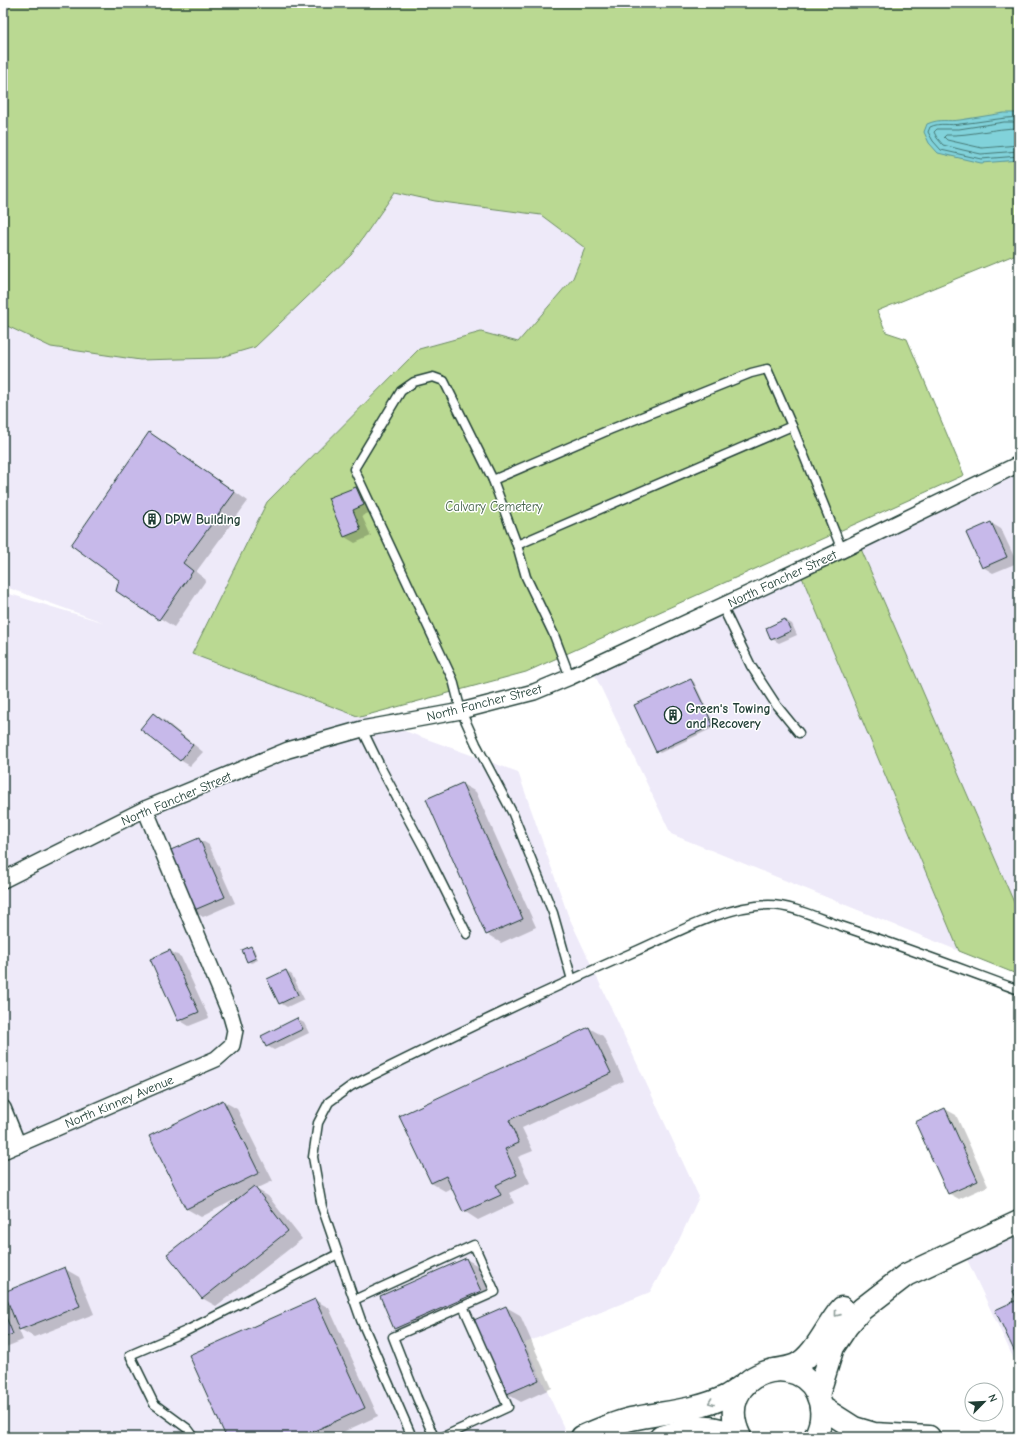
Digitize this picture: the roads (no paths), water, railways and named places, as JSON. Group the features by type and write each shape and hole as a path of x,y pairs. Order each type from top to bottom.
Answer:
{"main road":[{"path":"816,1437 821,1424 819,1401 833,1347 847,1326 862,1308 906,1275 1019,1222"},
{"path":"582,1437 607,1426 631,1419 673,1412 706,1404 728,1395 759,1374 790,1367 802,1361 810,1354 837,1313 863,1289 889,1279 906,1275"},
{"path":"774,1370 786,1371 798,1375 811,1385 819,1401 854,1428 874,1434 929,1437"},
{"path":"740,1437 734,1422 734,1405 738,1394 746,1384"},
{"path":"661,1437 689,1429 707,1427 724,1430 735,1437"}],"street":[{"name":"North Fancher Street","path":"3,880 145,809 288,750 362,728 461,711 534,692 570,677 842,550 1019,464"},
{"name":"North Kinney Avenue","path":"3,1151 216,1059 232,1045 235,1030 232,1016 145,809"},
{"path":"3,1108 18,1145"}],"lane":[{"path":"493,480 623,424 751,373 767,369 792,426 842,550"},
{"path":"570,677 554,635 526,576 517,545 493,480 444,381 433,377 414,382 401,391 354,469 453,680 461,711 476,744 512,814 552,913 572,980"},
{"path":"517,545 792,426"},
{"path":"722,606 751,666 777,706 799,733"},
{"path":"362,728 382,770 425,850 467,934"},
{"path":"412,1437 361,1320 322,1207 313,1157 318,1123 330,1102 351,1086 504,1011 706,920 735,910 770,905 794,909 1019,990"},
{"path":"354,1300 474,1246 495,1292 393,1337 434,1437"},
{"path":"194,1437 188,1429 154,1404 130,1355 186,1331 338,1254"},
{"path":"443,1437 508,1407 463,1306"}],"water":[{"path":"1004,113 1019,113 1019,160 981,163 938,153 929,143 924,132 927,124 936,121 960,120"}],"place":[{"name":"DPW Building","path":"152,519"},
{"name":"Green's Towing and Recovery","path":"673,715"}],"park label":[{"name":"Calvary Cemetery","path":"494,506"}]}
